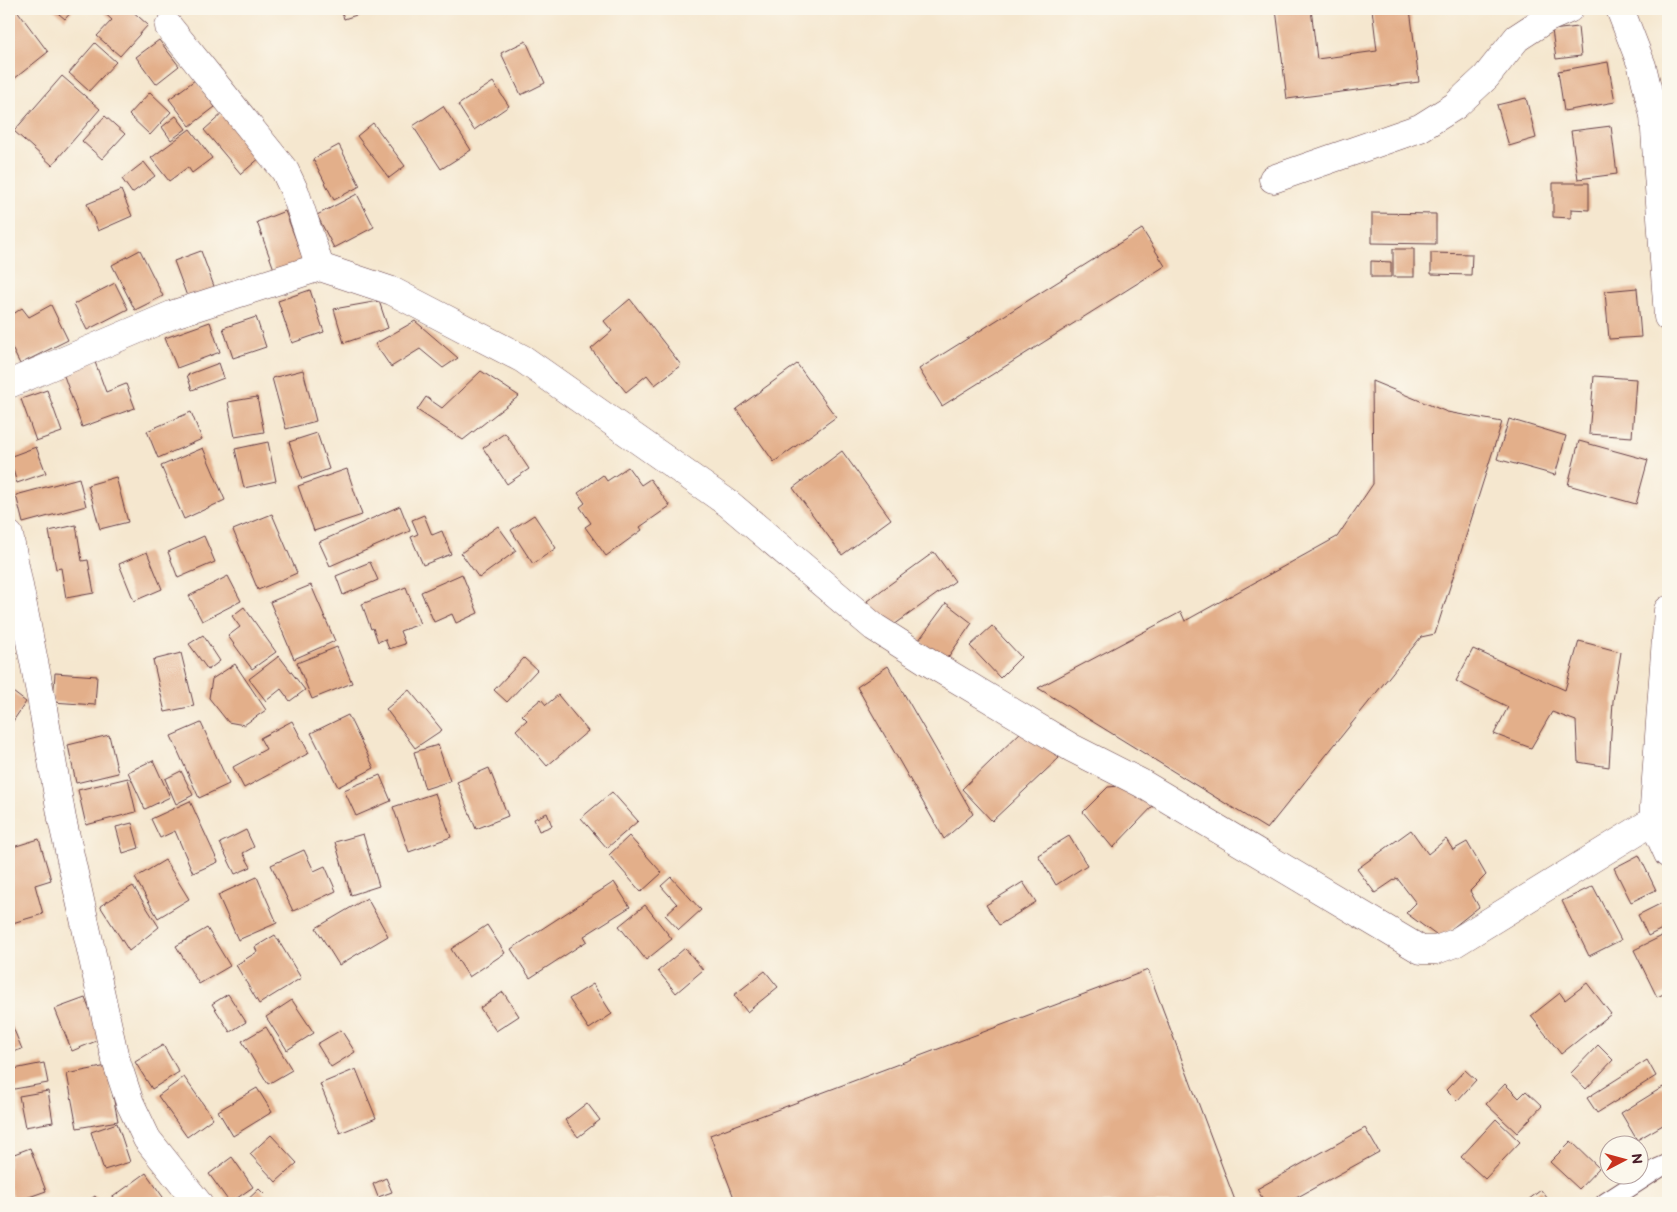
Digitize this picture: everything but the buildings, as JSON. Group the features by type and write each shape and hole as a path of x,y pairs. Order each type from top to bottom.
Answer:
{"street":[{"path":"1274,179 1420,128 1461,100 1486,77 1517,38 1546,19 1569,9"},
{"path":"1620,9 1642,66 1654,116 1668,317"},
{"path":"169,27 285,171 295,192 320,267"},
{"path":"9,384 174,314 320,267 392,291 523,359 729,504 874,627 1072,748 1142,783 1421,950 1436,950 1455,943 1653,821"},
{"path":"9,535 41,697 62,819 114,1054 130,1103 146,1139 198,1203"},
{"path":"1668,610 1653,821 1668,854"}],"lane":[{"path":"1605,1203 1658,1168 1668,1164"}]}
